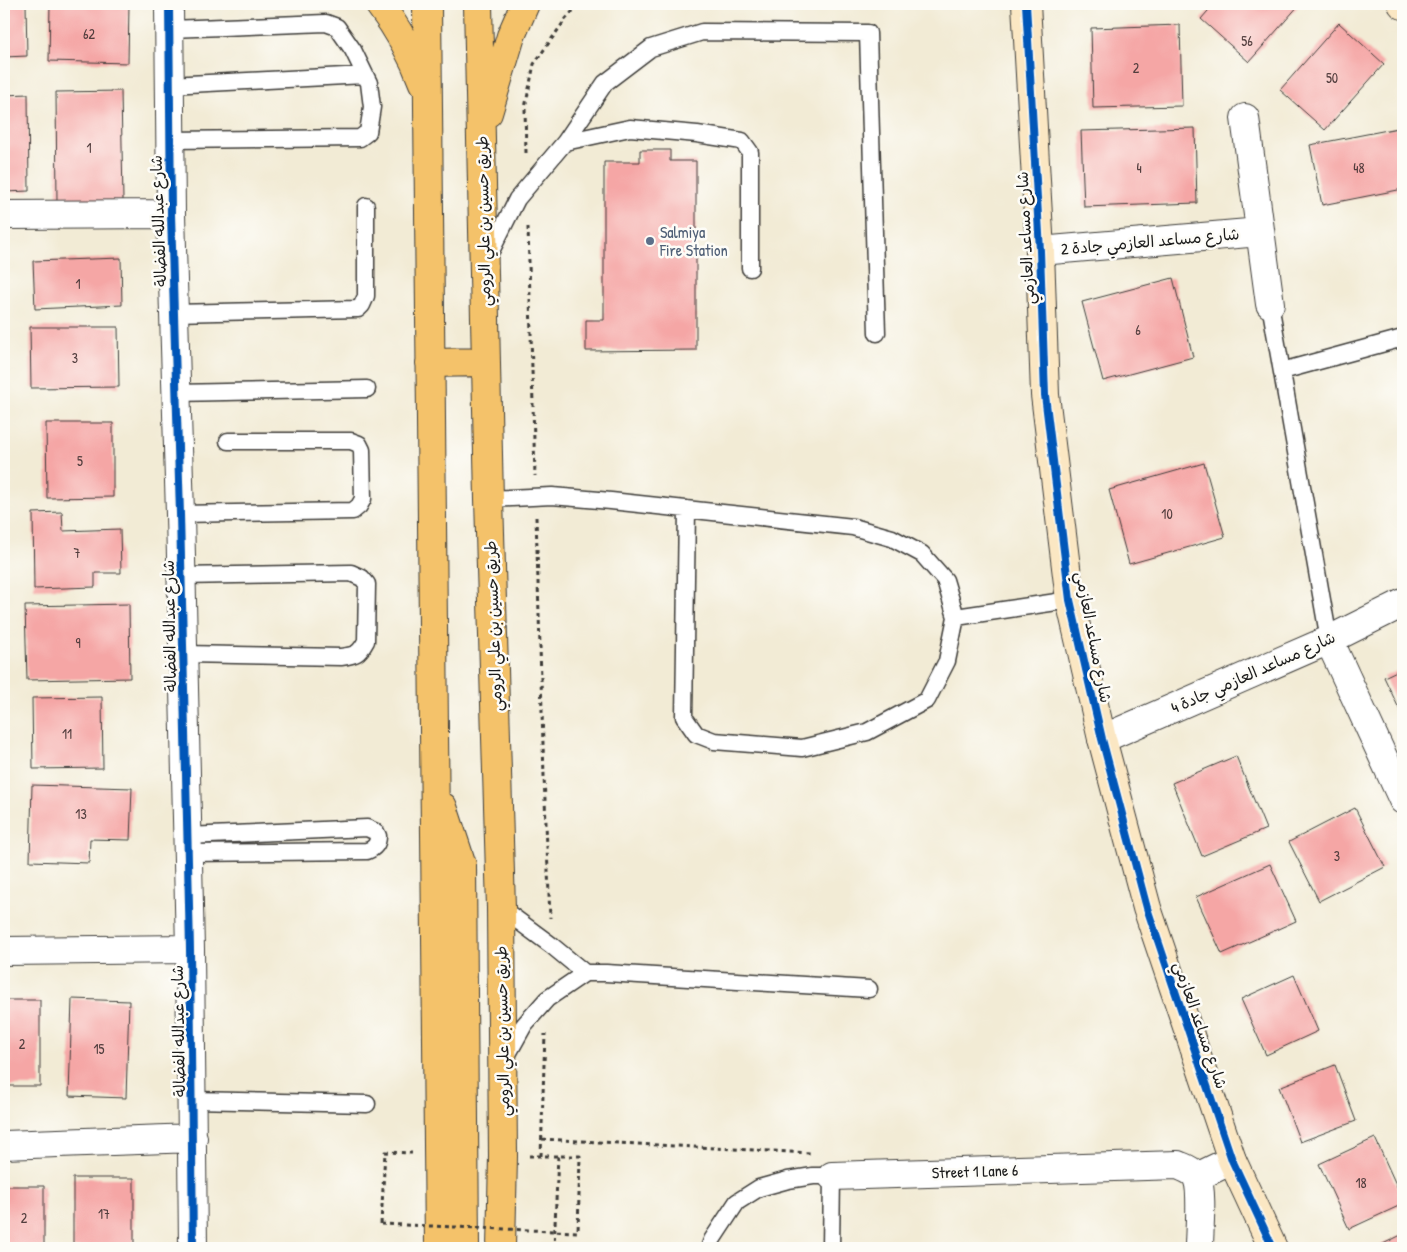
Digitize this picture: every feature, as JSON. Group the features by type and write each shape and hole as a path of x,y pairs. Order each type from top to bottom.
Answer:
{"highway":[{"path":"379,4 400,34 416,62 428,98"},
{"path":"427,4 439,1248"},
{"name":"طريق حسين بن علي الرومي","path":"478,4 489,499 501,908 503,1156 501,1247"},
{"path":"481,136 511,36 526,4"},
{"path":"430,363 486,362"},
{"path":"435,782 462,865 465,1248"}],"street":[{"name":"شارع مساعد العازمي","path":"1026,4 1040,251 1045,395 1070,600 1102,739 1147,908 1232,1160 1273,1248"},
{"name":"شارع عبدالله الفضالة","path":"170,16 171,214 184,654 193,1138 193,1248"},
{"name":"شارع مساعد العازمي جادة 2","path":"1245,118 1270,304"},
{"path":"4,215 171,214"},
{"name":"شارع مساعد العازمي جادة 2","path":"1040,251 1260,232"},
{"name":"شارع مساعد العازمي جادة 4","path":"1102,739 1330,640 1403,603"},
{"path":"1330,640 1403,800"},
{"path":"4,951 190,949"},
{"path":"4,1145 193,1138"},
{"path":"1199,1248 1200,1193 1196,1177 1232,1160"},
{"name":"Street 1 Lane 6","path":"832,1176 1178,1165 1188,1169 1196,1177"}],"lane":[{"path":"170,16 326,23 338,27 353,50 369,83 372,107 368,132 360,138 170,140"},
{"path":"484,266 517,199 565,142 605,82 651,48 702,32 868,33 877,333"},
{"path":"169,86 365,75"},
{"path":"565,142 630,128 697,134 742,141 750,152 750,268"},
{"path":"174,313 358,309 366,296 366,206"},
{"path":"1270,304 1330,640"},
{"path":"1282,371 1403,338"},
{"path":"176,393 367,389"},
{"path":"180,514 353,511 363,499 362,450 359,444 351,440 228,441"},
{"path":"489,499 552,496 612,500 853,528 892,538 922,554 945,580 956,616 947,661 928,700 867,732 802,748 714,742 696,734 684,717 687,509"},
{"path":"182,576 351,573 362,578 367,584 366,641 356,655 341,657 184,654"},
{"path":"956,616 1070,600"},
{"path":"367,828 372,829 378,836 376,846 367,851 188,845 367,828"},
{"path":"501,908 585,973"},
{"path":"502,1065 524,1025 547,999 585,973 606,972 869,989"},
{"path":"192,1100 367,1104"},
{"name":"Street 1 Lane 6","path":"709,1248 712,1240 737,1202 759,1188 788,1180 813,1176 832,1176"},
{"path":"831,1248 832,1176"}],"path":[{"path":"551,945 525,108 534,64 579,4"},
{"path":"541,1156 547,999"},
{"path":"542,1138 812,1153"},
{"path":"384,1152 381,1224 578,1232 580,1156 503,1156"},
{"path":"554,1248 558,1155"}],"building":[{"path":"4,4 26,4 27,56 4,57"},
{"path":"50,4 129,4 128,63 49,61"},
{"path":"1214,4 1300,4 1249,62 1201,19"},
{"path":"1339,23 1384,64 1325,130 1280,90"},
{"path":"1180,25 1182,106 1093,108 1091,28"},
{"path":"121,91 123,201 57,203 56,92"},
{"path":"28,94 29,191 4,192 4,95"},
{"path":"1403,127 1403,189 1322,205 1310,145"},
{"path":"1195,128 1197,203 1084,207 1081,131"},
{"name":"Salmiya Fire Station","path":"640,150 670,150 670,161 696,161 696,350 586,351 586,320 604,320 604,162 640,162"},
{"path":"121,258 122,305 35,309 33,261"},
{"path":"1173,278 1193,357 1103,381 1082,302"},
{"path":"30,327 118,327 119,387 31,388"},
{"path":"46,423 113,423 113,497 47,498"},
{"path":"1204,463 1225,537 1129,564 1109,490"},
{"path":"62,512 63,531 120,529 121,573 95,573 95,587 34,589 33,513"},
{"path":"129,604 130,678 27,680 25,606"},
{"path":"1403,668 1403,717 1384,677"},
{"path":"102,697 103,768 33,769 32,698"},
{"path":"1236,756 1266,829 1202,856 1172,783"},
{"path":"32,785 132,788 130,840 90,839 89,863 30,861"},
{"path":"1355,808 1385,867 1319,901 1289,842"},
{"path":"1270,864 1296,921 1222,954 1196,897"},
{"path":"1294,975 1318,1031 1266,1055 1241,999"},
{"path":"72,999 129,1001 126,1098 69,1096"},
{"path":"4,1000 40,1000 40,1086 4,1086"},
{"path":"1335,1065 1356,1121 1300,1142 1279,1087"},
{"path":"1375,1138 1403,1200 1403,1204 1349,1229 1319,1164"},
{"path":"73,1178 134,1178 134,1248 73,1248"},
{"path":"4,1186 44,1186 44,1248 4,1248"},
{"path":"1403,1234 1403,1248 1375,1248"}],"cycle path":[{"path":"169,4 171,214 190,949 193,1248"},
{"path":"1026,4 1040,251 1045,395 1070,600 1102,739 1147,908 1232,1160 1273,1248"}],"place":[{"name":"Salmiya Fire Station","path":"650,241"}]}
